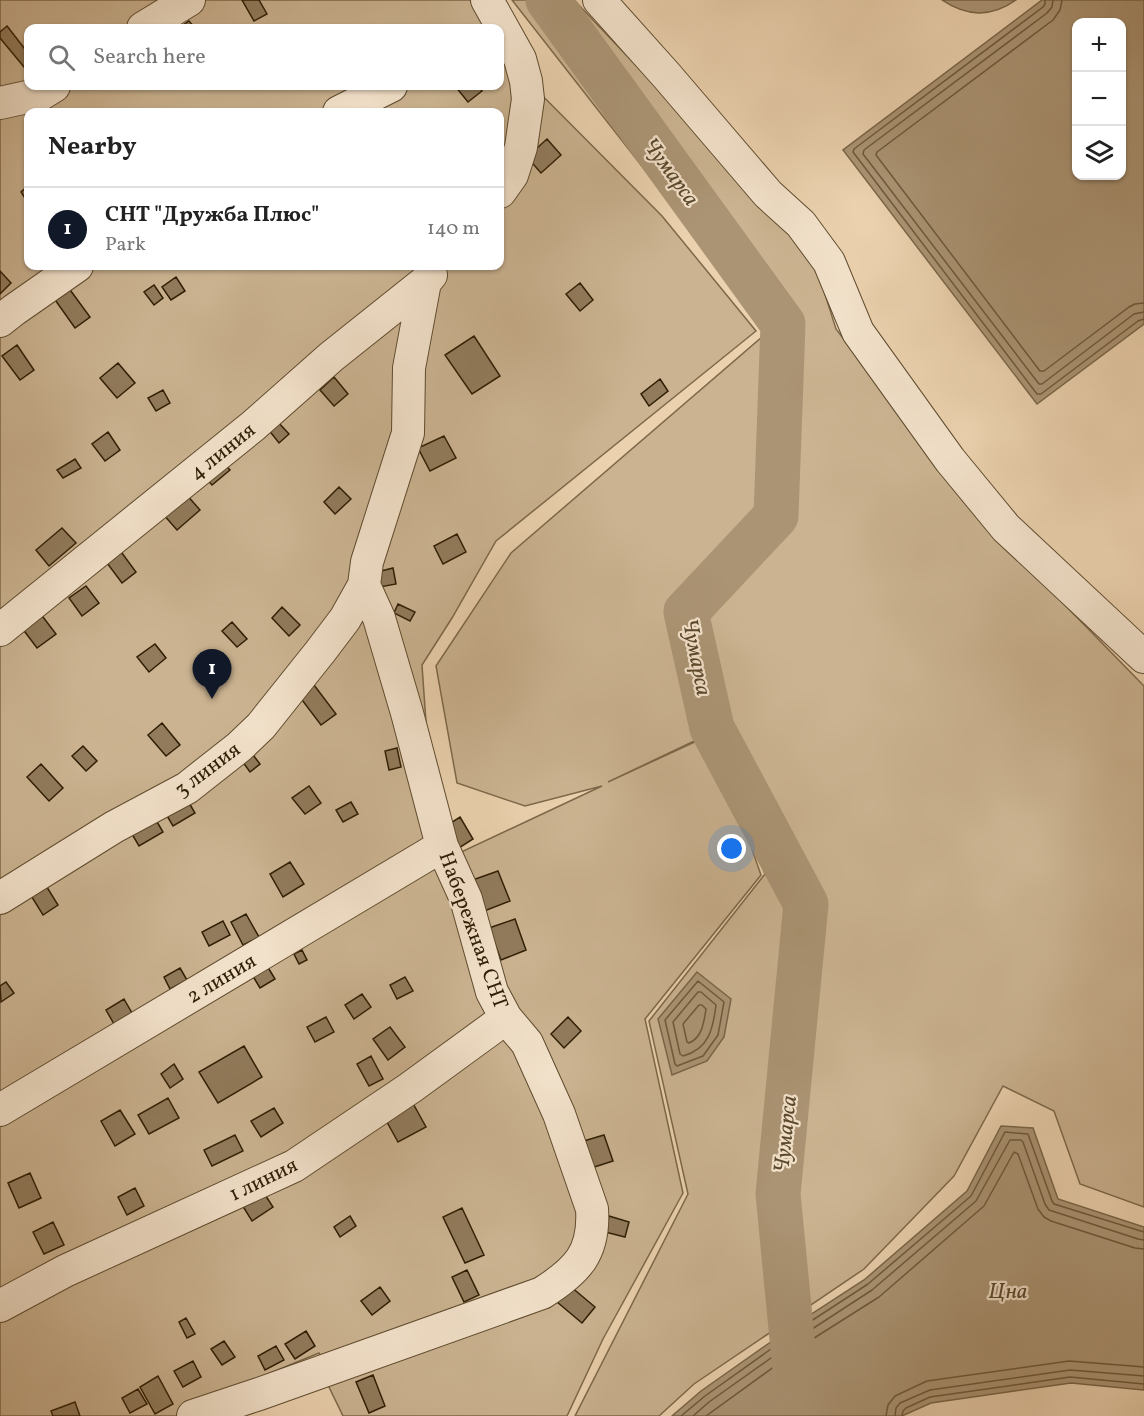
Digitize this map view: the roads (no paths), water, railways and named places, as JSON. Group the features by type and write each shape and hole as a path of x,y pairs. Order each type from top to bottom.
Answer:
{"lane":[{"path":"150,24 189,0"},
{"path":"598,0 667,76 768,194 801,224 829,262 858,332 950,460 1006,528 1144,657"},
{"path":"504,36 520,59 528,99 521,147 512,175 504,186"},
{"path":"0,103 47,90"},
{"path":"347,108 383,90"},
{"path":"0,321 71,270"},
{"path":"364,585 368,562 408,433 409,368 432,274"},
{"name":"4 линия","path":"0,630 253,426 432,274"},
{"name":"Набережная СНТ","path":"193,1416 542,1293 563,1280 582,1261 593,1225 592,1209 559,1114 527,1043 506,1018 492,992 466,898 442,846 408,713 386,639 364,585"},
{"name":"3 линия","path":"0,898 114,827 187,788 239,747 261,726 326,644 345,619 364,585"},
{"name":"2 линия","path":"0,1110 442,846"},
{"name":"1 линия","path":"0,1306 65,1271 294,1166 410,1088 506,1018"}],"water":[{"path":"942,0 1016,0 997,10 979,13 961,10"},
{"path":"1042,0 1144,0 1144,324 1037,404 843,150"},
{"path":"697,972 731,999 724,1037 707,1061 672,1075 658,1019"},
{"name":"Цна","path":"1001,1126 1033,1128 1058,1199 1144,1227 1144,1390 1071,1383 931,1403 902,1416 672,1416 701,1391 799,1322 864,1280 967,1191"}],"waterway":[{"name":"Чумарса","path":"548,0 783,324 776,516 686,612 712,728 806,904 778,1194 797,1390"}],"place":[{"name":"СНТ \"Дружба Плюс\"","path":"212,699"}]}
